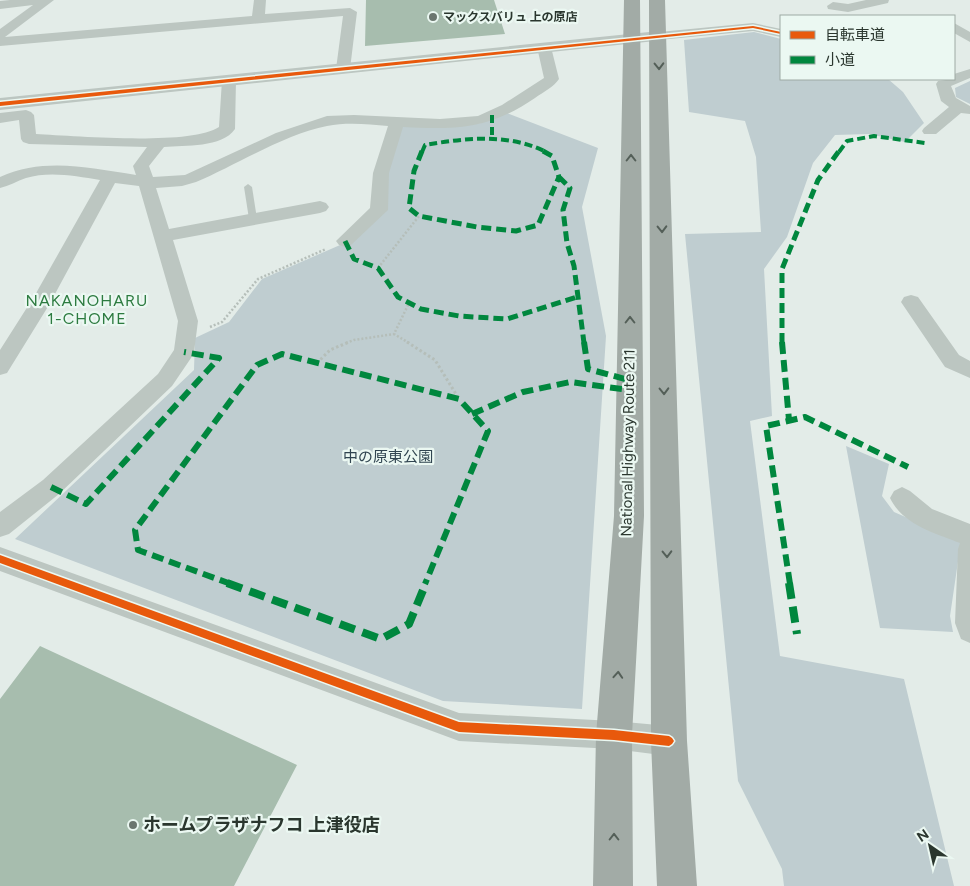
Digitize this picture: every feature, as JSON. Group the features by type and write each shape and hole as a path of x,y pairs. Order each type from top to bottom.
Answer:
{"highway":[{"name":"National Highway Route 211","path":"613,886 614,735 629,516 632,0"},
{"path":"657,0 669,741 677,886"}],"street":[{"path":"0,5 44,0"},
{"path":"0,34 48,0"},
{"path":"258,19 260,0"},
{"path":"832,7 848,8 883,0"},
{"path":"0,42 258,19 351,6 343,69"},
{"path":"955,27 970,22"},
{"path":"0,104 753,27 780,33"},
{"path":"955,28 970,38"},
{"path":"2,180 51,168 146,182 183,181 295,132 323,122 349,119 442,124 481,120 510,107 552,80 544,47"},
{"path":"955,79 970,73"},
{"path":"0,118 26,115 30,139 159,143 215,138 227,129 229,80"},
{"path":"930,131 962,109 949,100 943,84 953,80"},
{"path":"345,241 379,210 381,173 397,121"},
{"path":"0,526 51,487 166,380 184,352 188,320 141,166 159,143"},
{"path":"0,367 42,300 110,177"},
{"path":"162,236 320,207"},
{"path":"911,302 952,361 970,370"},
{"path":"902,498 924,517 970,535"},
{"path":"970,549 968,623 970,630"},
{"path":"0,559 459,727 614,735 669,741"}],"lane":[{"path":"248,187 254,219"}],"path":[{"path":"378,268 419,216"},
{"path":"186,336 222,322 258,279 345,241"},
{"path":"394,334 409,303"},
{"path":"317,363 330,350 354,340 394,334 435,360 459,399"}],"green space":[{"path":"754,32 780,39 780,80 889,80 903,92 924,123 905,142 869,134 835,135 813,163 787,237 764,269 772,416 750,421 780,656 904,679 954,886 784,886 782,869 738,781 685,234 761,232 756,157 745,121 689,112 684,40"},
{"path":"970,81 970,104 956,97 955,88"},
{"name":"中の原東公園","path":"507,113 598,148 582,207 606,336 582,709 443,701 15,539 194,370 195,338 229,322 262,279 347,242 383,211 385,173 400,125 441,128 481,123"},
{"path":"846,446 889,464 882,496 894,512 961,541 950,616 953,632 880,628"}],"building":[{"name":"マックスバリュ 上の原店","path":"366,0 494,0 505,34 365,46"},
{"name":"ホームプラザナフコ 上津役店","path":"40,646 297,765 234,886 0,886 0,699"}],"marked path":[{"path":"492,115 492,140"},
{"path":"789,420 781,326 782,269 818,180 847,141 874,136 925,143"},
{"path":"559,177 538,225 516,231 477,227 419,216 409,208 414,171 425,145 464,140 505,140 530,145 552,156 559,177 570,188 563,210 567,243 574,266 588,369 629,380"},
{"path":"345,241 354,259 378,268 398,297 421,309 459,316 507,319 577,297"},
{"path":"51,487 86,504 219,358 184,352"},
{"path":"282,354 459,399 488,431 409,624 381,639 138,550 135,530 257,365 282,354"},
{"path":"472,414 523,392 570,382 629,390"},
{"path":"797,634 766,426 805,417 908,467"}],"cycle path":[{"path":"0,104 753,27 780,33"},
{"path":"0,559 459,727 614,735 669,741"}],"place":[{"name":"マックスバリュ 上の原店","path":"433,17"},
{"name":"ホームプラザナフコ 上津役店","path":"133,825"}],"district":[{"name":"NAKANOHARU 1-CHOME","path":"87,309"}]}
